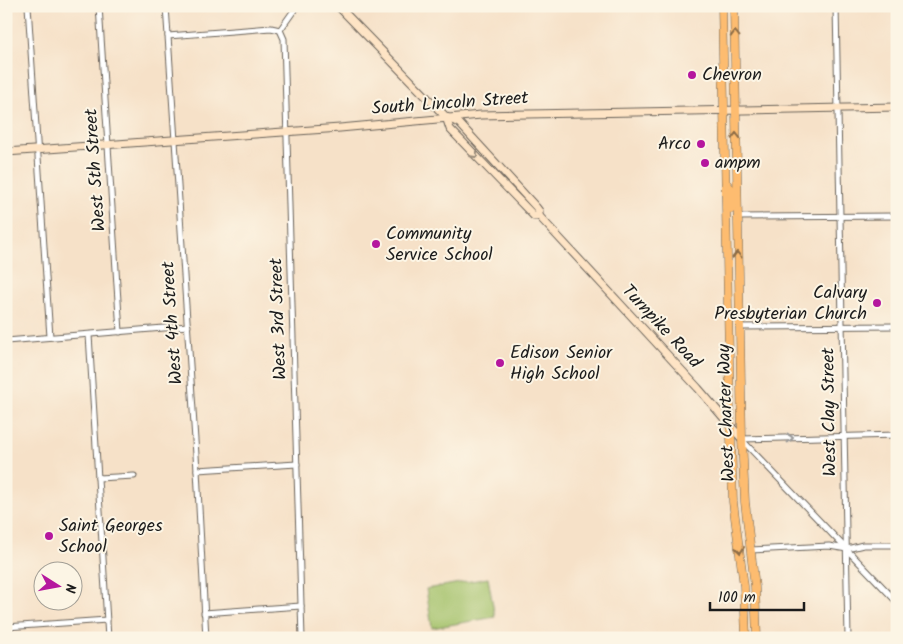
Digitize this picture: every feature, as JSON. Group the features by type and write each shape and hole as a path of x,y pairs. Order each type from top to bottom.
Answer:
{"main road":[{"name":"West Charter Way","path":"722,6 731,428 734,502 744,586 746,638"},
{"name":"West Charter Way","path":"734,6 742,439 745,502 755,587 757,638"},
{"path":"726,182 731,189 732,213 737,217"},
{"path":"728,295 733,298 734,326 739,328"}],"street":[{"path":"28,6 50,337"},
{"name":"West 5th Street","path":"99,6 120,332"},
{"name":"West 4th Street","path":"166,6 188,326 206,638"},
{"path":"168,36 271,28 280,30 298,6"},
{"name":"Turnpike Road","path":"338,6 446,117 459,123 536,207 539,211 539,216 698,388 731,428 897,602"},
{"name":"West Clay Street","path":"836,6 848,638"},
{"name":"West 3rd Street","path":"280,30 284,39 302,638"},
{"name":"South Lincoln Street","path":"6,152 446,117 724,109 897,107"},
{"name":"Turnpike Road","path":"446,117 450,129 534,216 539,216"},
{"path":"737,217 897,216"},
{"path":"6,341 188,326"},
{"path":"739,328 897,326"},
{"path":"89,335 108,638"},
{"path":"742,439 897,435"},
{"path":"197,470 297,464"},
{"path":"98,478 134,476"},
{"path":"751,550 829,546 847,549 863,546 897,545"},
{"path":"204,613 301,606"},
{"path":"6,627 107,620"},
{"path":"6,632 8,638"}],"green space":[{"path":"488,578 495,617 432,628 426,589"}],"place":[{"name":"Chevron","path":"692,75"},
{"name":"Arco","path":"701,144"},
{"name":"ampm","path":"705,163"},
{"name":"Community Service School","path":"376,244"},
{"name":"Calvary Presbyterian Church","path":"877,303"},
{"name":"Edison Senior High School","path":"500,363"},
{"name":"Saint Georges School","path":"49,536"}]}
